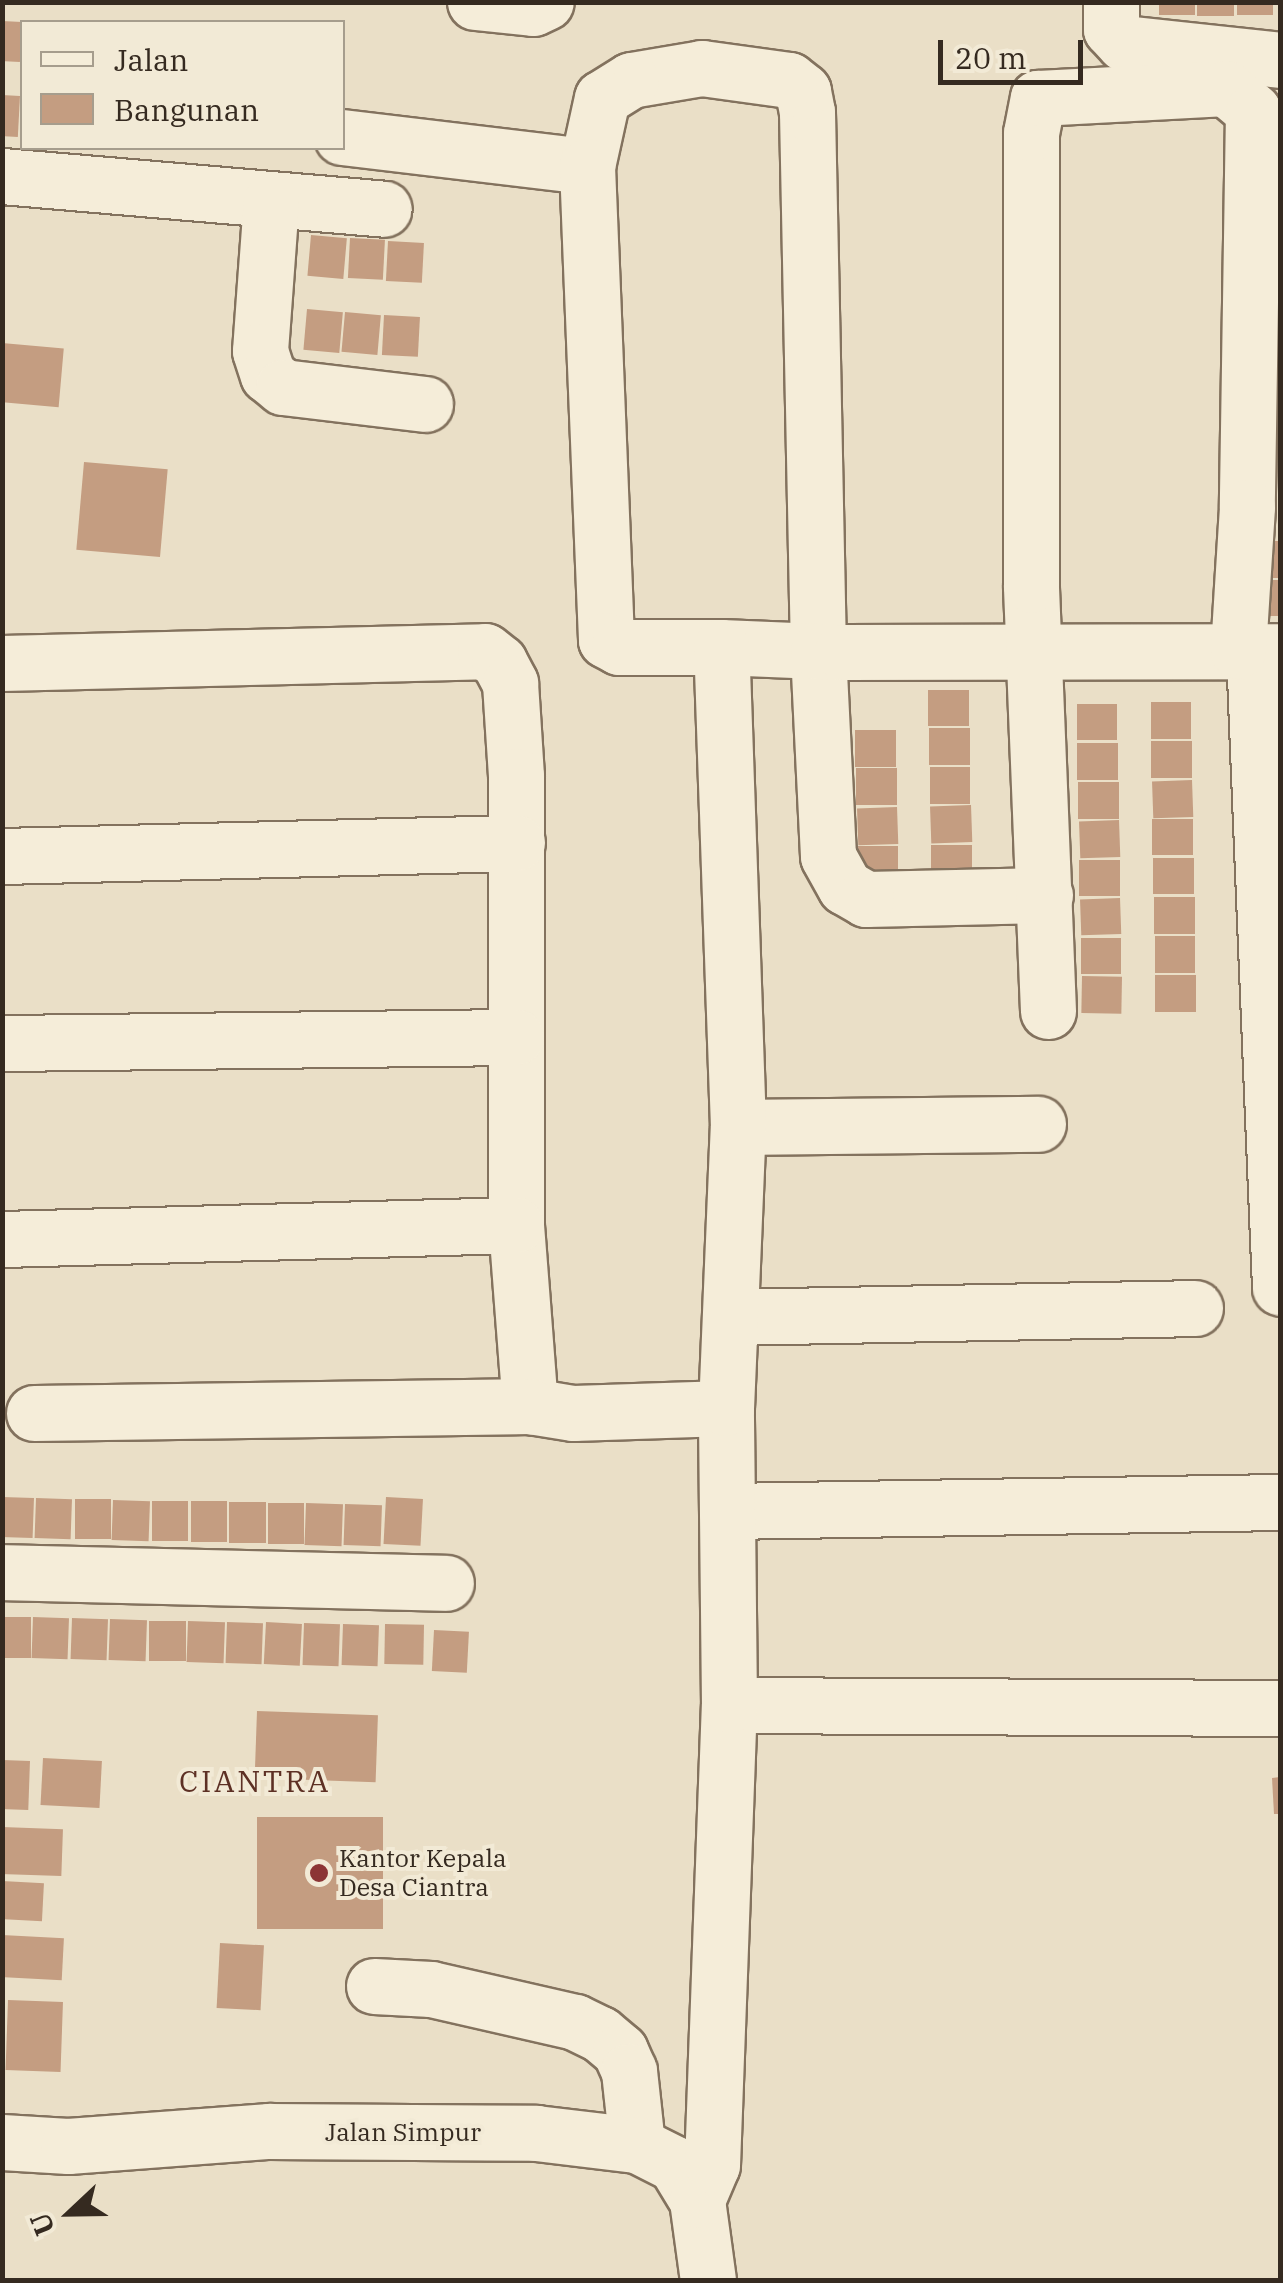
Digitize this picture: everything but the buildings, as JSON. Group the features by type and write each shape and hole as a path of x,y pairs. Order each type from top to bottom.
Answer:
{"street":[{"path":"475,2 546,2"},
{"path":"1110,2 1112,28 1124,43 1280,60"},
{"path":"1045,894 866,899 844,887 828,856 818,652 803,91 789,80 702,68 631,80 602,98 595,111 588,166 603,632 619,648 721,647 818,652 1257,651"},
{"path":"1048,1011 1034,652 1032,108 1038,98 1055,95 1226,88 1246,100 1256,130 1257,651 1280,1286"},
{"path":"345,137 588,166"},
{"path":"2,176 384,209"},
{"path":"271,201 260,351 268,375 283,387 425,404"},
{"path":"697,2200 712,2164 729,1705 726,1408 738,1128 721,647"},
{"path":"2,663 485,651 510,683 516,843 516,1225 530,1406"},
{"path":"2,856 516,843"},
{"path":"2,1043 516,1037"},
{"path":"738,1128 1038,1124"},
{"path":"2,1240 516,1225"},
{"path":"731,1317 1195,1308"},
{"path":"34,1412 530,1406 573,1413 726,1408"},
{"path":"727,1511 1280,1502"},
{"path":"2,1572 446,1583"},
{"path":"729,1705 1280,1708"},
{"path":"374,1986 431,1989 575,2022 600,2034 620,2051 630,2071 637,2145"},
{"name":"Jalan Simpur","path":"2,2142 68,2146 288,2131 536,2133 637,2145 675,2164 697,2200 708,2280"}],"place":[{"name":"Kantor Kepala Desa Ciantra","path":"319,1873"}],"district":[{"name":"CIANTRA","path":"255,1781"}]}
